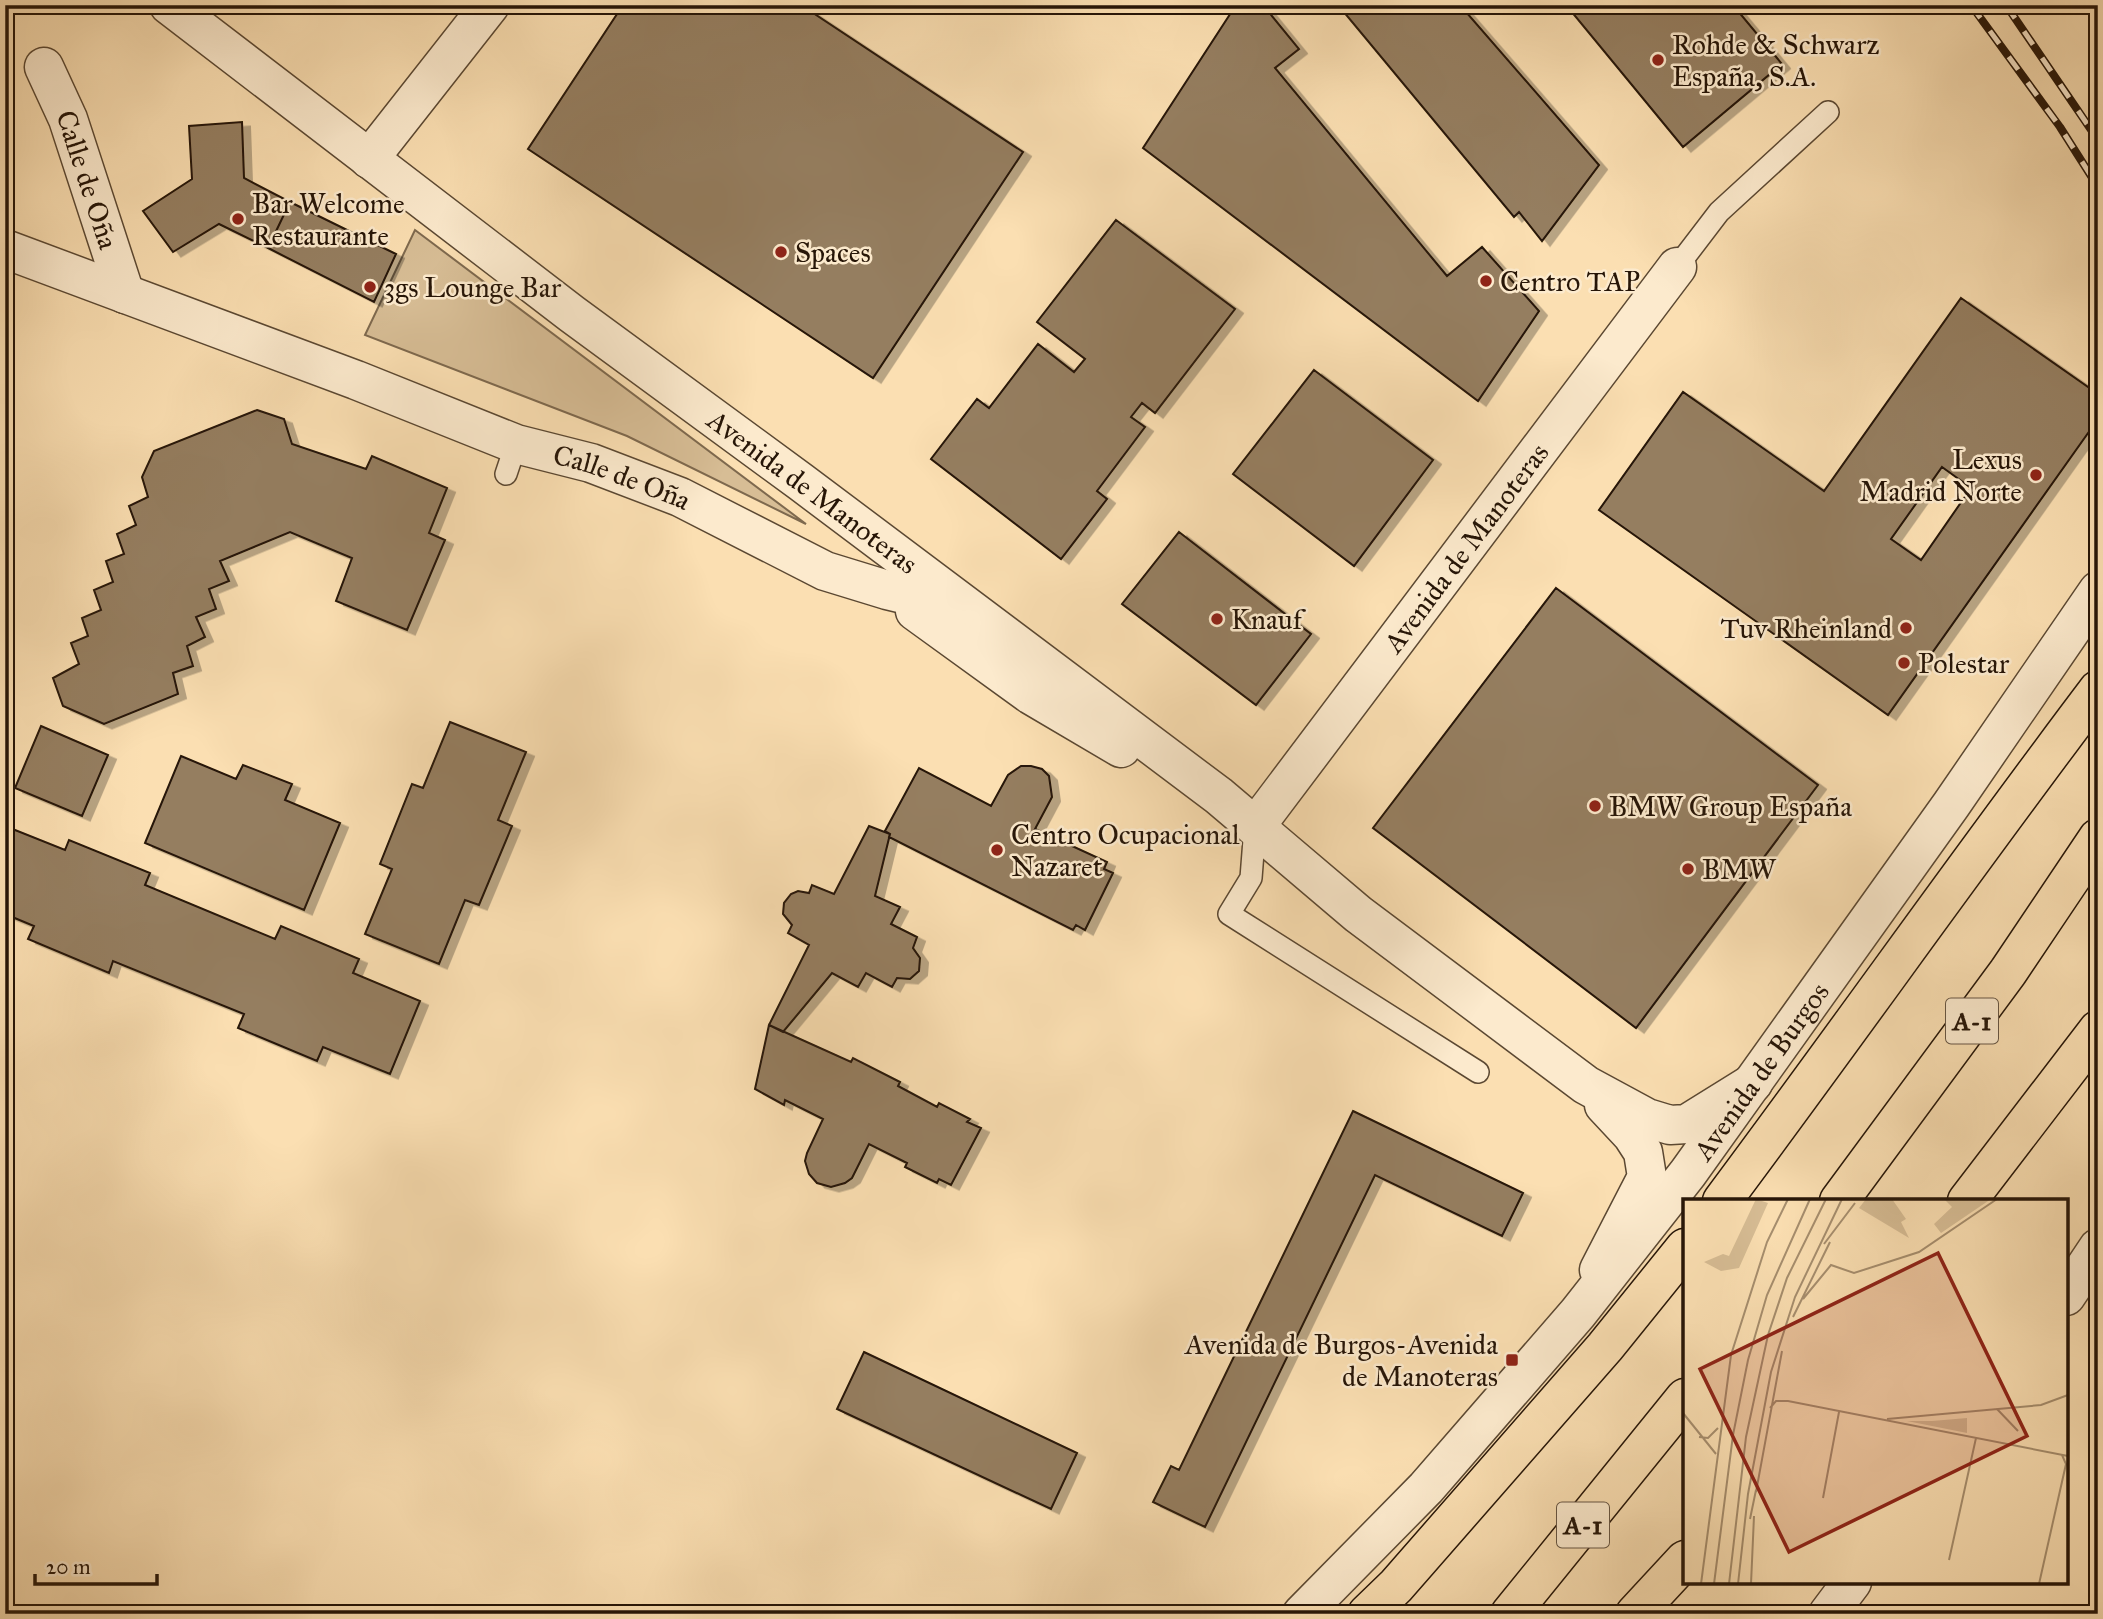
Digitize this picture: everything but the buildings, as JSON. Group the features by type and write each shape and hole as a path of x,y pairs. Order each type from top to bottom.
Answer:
{"highway":[{"path":"2001,818 2098,665"},
{"path":"1723,1199 1847,1033 2001,818 2098,690"},
{"name":"A-1","path":"1840,1199 2008,972 2098,838"},
{"path":"1969,1199 2098,1030"},
{"path":"1367,1614 1396,1586 1605,1347 1683,1250"},
{"name":"A-1","path":"1510,1614 1683,1400"},
{"path":"1635,1614 1683,1562"}],"street":[{"name":"Avenida de Manoteras","path":"169,5 572,314 1219,796 1358,914 1586,1086 1647,1118 1670,1125 1686,1124 1753,1083"},
{"path":"369,159 490,5"},
{"name":"Calle de Oña","path":"44,67 68,119 125,294"},
{"name":"Calle de Oña","path":"5,249 407,399 511,459 591,463 680,497 825,571 887,590 928,597 1039,676 1096,703"},
{"name":"Avenida de Manoteras","path":"1255,827 1677,267"},
{"path":"801,482 887,590 1031,695 1209,805 1255,827"},
{"name":"Avenida de Burgos","path":"1302,1614 1426,1488 1578,1313 1688,1173 1951,805 2098,590"},
{"name":"Avenida de Manoteras","path":"1578,1313 1647,1177 1643,1152 1632,1135 1586,1086"},
{"path":"2068,1293 2098,1248"},
{"path":"1828,1614 1850,1584"}],"lane":[{"path":"1677,267 1719,212 1828,112"},
{"path":"1255,827 1251,878 1229,914 1478,1072"}],"shaded area":[{"path":"415,230 806,524 627,436 365,335"}],"railway":[{"path":"1971,5 2060,127 2098,187"},
{"path":"2006,5 2098,140"}],"place":[{"name":"Rohde & Schwarz España, S.A.","path":"1658,60"},
{"name":"Bar Welcome Restaurante","path":"238,219"},
{"name":"Spaces","path":"781,252"},
{"name":"Centro TAP","path":"1486,281"},
{"name":"3gs Lounge Bar","path":"370,287"},
{"name":"Lexus Madrid Norte","path":"2036,475"},
{"name":"Knauf","path":"1217,619"},
{"name":"Tuv Rheinland","path":"1906,628"},
{"name":"Polestar","path":"1904,663"},
{"name":"BMW Group España","path":"1595,806"},
{"name":"Centro Ocupacional Nazaret","path":"997,850"},
{"name":"BMW","path":"1688,869"},
{"name":"Avenida de Burgos-Avenida de Manoteras","path":"1512,1360"}]}
